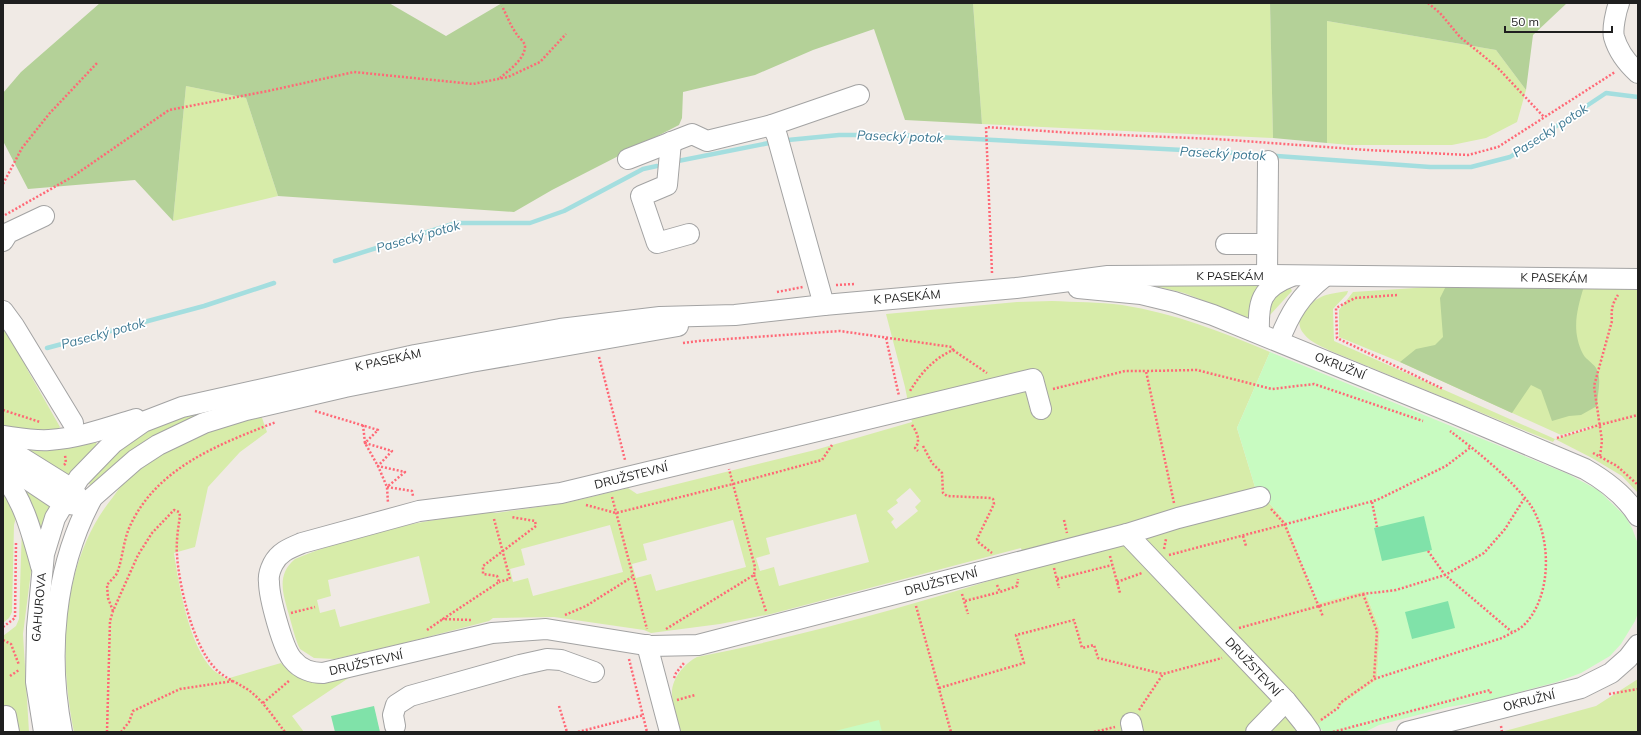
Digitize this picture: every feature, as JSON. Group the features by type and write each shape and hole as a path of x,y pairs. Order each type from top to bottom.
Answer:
{"street":[{"path":"1619,3 1616,12 1614,36 1624,58 1633,68"},
{"path":"628,159 692,134 707,141 772,124 859,95"},
{"path":"772,124 777,136 824,305"},
{"path":"671,142 667,185 641,196 657,243 689,234"},
{"path":"1267,276 1268,161"},
{"path":"3,241 8,234 44,216"},
{"path":"1226,244 1267,244"},
{"name":"K PASEKÁM","path":"78,503 79,478 113,443 132,428 143,422 182,406 400,358 560,329 660,317 735,315 824,305 1016,288 1108,276 1634,279"},
{"path":"1259,333 1259,310 1264,296 1274,284 1292,276"},
{"path":"1279,341 1289,317 1296,306 1304,295 1324,277"},
{"name":"OKRUŽNÍ","path":"1016,288 1070,288 1141,294 1213,314 1453,413 1592,473 1615,489 1628,502 1638,516"},
{"path":"3,311 14,326 73,423"},
{"name":"K PASEKÁM","path":"78,503 158,445 204,423 246,410 345,387 471,362 662,330 735,315"},
{"name":"DRUŽSTEVNÍ","path":"1041,409 1033,379 905,416 629,476 545,496 491,501 419,511 302,543 283,552 273,564 269,573 268,582 284,644 292,659 304,669 318,673 329,672 492,633 546,629 625,641 648,639 698,645 1127,534 1178,518 1260,497"},
{"path":"3,436 48,440 70,438 182,406"},
{"path":"3,446 78,503"},
{"path":"3,463 78,503"},
{"path":"3,475 16,493 22,505 43,570"},
{"name":"GAHUROVA","path":"42,729 38,696 36,628 44,554 55,518 78,503"},
{"name":"GAHUROVA","path":"62,732 57,706 55,680 55,634 61,589 70,550 78,503"},
{"name":"DRUŽSTEVNÍ","path":"1127,534 1286,701 1303,722 1313,727"},
{"path":"648,639 667,706 670,732"},
{"name":"OKRUŽNÍ","path":"1407,732 1581,688 1611,673 1635,656"},
{"path":"395,726 393,715 396,705 410,696 520,664 547,659 561,660 594,672"},
{"path":"1256,732 1286,701"}],"path":[{"path":"1428,3 1440,13 1460,37 1497,67 1544,117"},
{"path":"499,78 515,66 525,47 524,43 513,29 502,6"},
{"path":"3,217 7,213 72,177 169,110 268,91 354,72 473,84 508,77 540,62 566,34"},
{"path":"3,184 22,148 49,114 98,62"},
{"path":"992,273 986,127 1468,155 1498,147 1544,117 1633,68"},
{"path":"1600,456 1602,441 1594,386 1597,369 1612,321 1611,311 1614,302 1634,279"},
{"path":"1337,338 1336,308 1355,298"},
{"path":"676,344 840,331 952,347 953,350 1006,386"},
{"path":"886,338 905,416 916,432 918,442 915,448 918,451"},
{"path":"905,416 906,398 925,369 943,355 953,350"},
{"path":"592,358 607,356"},
{"path":"599,357 629,476"},
{"path":"1125,371 1197,370 1272,389 1314,384 1424,421"},
{"path":"1146,371 1178,518"},
{"path":"316,408 310,410 378,430 366,443"},
{"path":"3,410 47,425"},
{"path":"1313,727 1338,708 1340,703 1374,679 1502,638 1523,625 1543,592 1546,576 1546,558 1543,537 1536,514 1502,475 1471,447 1446,429 1453,413"},
{"path":"1557,438 1638,415"},
{"path":"113,611 108,598 107,585 116,574 130,526 152,492 168,476 201,454 278,421"},
{"path":"363,425 366,443 387,486 390,519"},
{"path":"582,504 616,512 733,484 822,460 834,442"},
{"path":"366,443 392,451 378,466"},
{"path":"923,446 932,463 942,473 943,493 947,496 993,499 994,504 977,539 978,542 989,550 995,558"},
{"path":"1164,557 1372,502 1446,466 1471,447"},
{"path":"378,466 405,472 387,486"},
{"path":"730,474 755,567 754,575 771,627"},
{"path":"387,486 412,491 419,511"},
{"path":"611,495 648,639"},
{"path":"1260,497 1285,525 1319,606 1322,617"},
{"path":"1237,628 1363,594 1396,590 1445,575 1484,553 1505,529 1524,499"},
{"path":"1372,502 1377,527"},
{"path":"107,732 110,621 113,611 132,566 144,543 171,511 177,510 180,516 176,541 177,556 189,613 203,652 215,669 246,688 263,703 285,732"},
{"path":"475,620 443,619 499,582 510,579 493,517"},
{"path":"499,582 497,576 483,574 482,566 536,526 535,521 532,520 508,517"},
{"path":"1064,520 1068,537"},
{"path":"1243,536 1246,546"},
{"path":"3,627 15,618 16,542"},
{"path":"1108,550 1120,593"},
{"path":"1428,550 1445,575 1512,632"},
{"path":"1053,565 1059,588"},
{"path":"1057,579 1112,565"},
{"path":"1117,582 1149,571"},
{"path":"663,630 754,575"},
{"path":"968,614 964,601 1017,586 1018,575"},
{"path":"562,616 586,606 632,577"},
{"path":"993,582 997,584 1000,592"},
{"path":"911,590 951,732"},
{"path":"1363,594 1377,631 1374,679"},
{"path":"286,614 315,607"},
{"path":"939,688 1024,663 1016,635 1074,620 1082,648 1094,645 1098,658 1163,674 1230,656"},
{"path":"3,640 11,644 20,669 10,676"},
{"path":"625,641 647,732"},
{"path":"673,681 681,666 689,659"},
{"path":"263,703 304,669"},
{"path":"1094,732 1132,727 1163,674"},
{"path":"122,732 130,722 133,711 180,689 233,681"},
{"path":"578,732 643,715 695,695"},
{"path":"559,706 567,732"},
{"path":"1500,723 1502,732"}],"green space":[{"path":"100,3 389,3 446,36 502,3 973,3 982,124 905,120 874,29 813,50 755,75 683,92 682,118 679,125 552,190 514,212 278,196 246,98 186,86 173,221 135,180 28,189 3,141 3,93 21,72"},
{"path":"973,3 1270,3 1273,138 982,124"},
{"path":"1270,3 1567,3 1533,35 1526,90 1496,50 1327,21 1327,143 1273,138"},
{"path":"1327,21 1496,50 1526,90 1517,122 1486,138 1452,145 1349,145 1327,143"},
{"path":"186,86 246,98 278,196 173,221"},
{"path":"1262,280 1251,319 1184,293 1143,283"},
{"path":"1446,286 1638,287 1638,493 1622,476 1592,458 1555,439 1592,428 1592,426 1561,435 1400,362 1339,337 1339,310 1353,292"},
{"path":"1446,286 1584,286 1577,312 1576,328 1579,345 1583,354 1596,368 1598,374 1599,384 1597,406 1581,415 1569,416 1552,421 1541,390 1531,385 1512,413 1400,362 1416,349 1435,345 1443,337 1440,298"},
{"path":"1290,287 1292,291 1269,316 1270,297"},
{"path":"1348,291 1333,309 1334,341 1555,439 1553,442 1333,352 1310,340 1300,328 1299,322 1304,310 1320,297"},
{"path":"1052,301 1096,303 1141,308 1198,324 1270,352 1237,428 1255,487 1286,522 1315,598 1365,591 1380,630 1377,680 1334,711 1312,732 681,732 673,704 672,689 679,673 687,664 697,657 781,639 864,618 1028,569 1021,548 771,614 720,624 651,633 644,630 554,617 493,618 489,621 404,643 334,659 314,658 300,649 298,645 283,592 283,578 285,572 295,559 366,535 440,519 566,503 628,488 637,494 815,450 912,422 905,387 886,314 1017,302","holes":["910,488 921,501 915,507 918,511 896,529 891,522 894,519 887,511 898,503 896,500","856,514 869,562 779,586 774,567 760,571 756,558 770,554 766,538","733,520 746,567 656,591 651,574 636,578 632,564 647,560 643,544","610,525 623,572 533,596 528,578 513,582 510,569 525,565 521,549","419,556 430,603 340,627 335,609 320,613 317,600 331,596 328,580"]},
{"path":"3,328 13,344 33,368 27,369 60,427 58,429 59,433 3,426"},
{"path":"1270,352 1568,474 1598,490 1625,516 1632,528 1638,544 1638,613 1635,621 1621,644 1610,656 1581,673 1557,682 1490,700 1449,707 1379,725 1365,732 1324,732 1317,725 1341,705 1377,680 1380,630 1365,591 1320,603 1315,598 1286,522 1255,487 1237,428"},
{"path":"268,396 91,485 89,484 90,480 133,437 177,417"},
{"path":"261,415 267,432 240,452 208,487 195,547 174,553 182,598 191,631 197,646 213,670 226,679 281,663 292,674 306,680 353,675 292,716 304,732 74,732 66,672 68,610 74,579 83,550 96,522 115,494 126,481 135,472 158,455 191,437 215,428"},
{"path":"97,440 96,445 67,477 15,443"},
{"path":"15,480 51,504 39,531"},
{"path":"3,485 17,513 14,525 12,612 9,618 3,623"},
{"path":"1424,516 1432,550 1382,561 1374,528"},
{"path":"22,526 33,556 23,634 29,732 3,732 3,636 16,626 19,619"},
{"path":"1448,601 1455,628 1412,639 1405,612"},
{"path":"1638,679 1638,732 1501,732 1596,706"},
{"path":"374,706 380,732 335,732 331,716"},
{"path":"879,720 882,732 831,732"}],"waterway":[{"name":"Pasecký potok","path":"788,140 839,135 898,135 1221,152 1430,167 1471,167 1510,157 1606,93 1638,97"},
{"name":"Pasecký potok","path":"678,161 774,142"},
{"name":"Pasecký potok","path":"335,261 456,223 530,223 564,211 643,169 657,166"},
{"name":"Pasecký potok","path":"47,348 204,306 274,283"}]}
